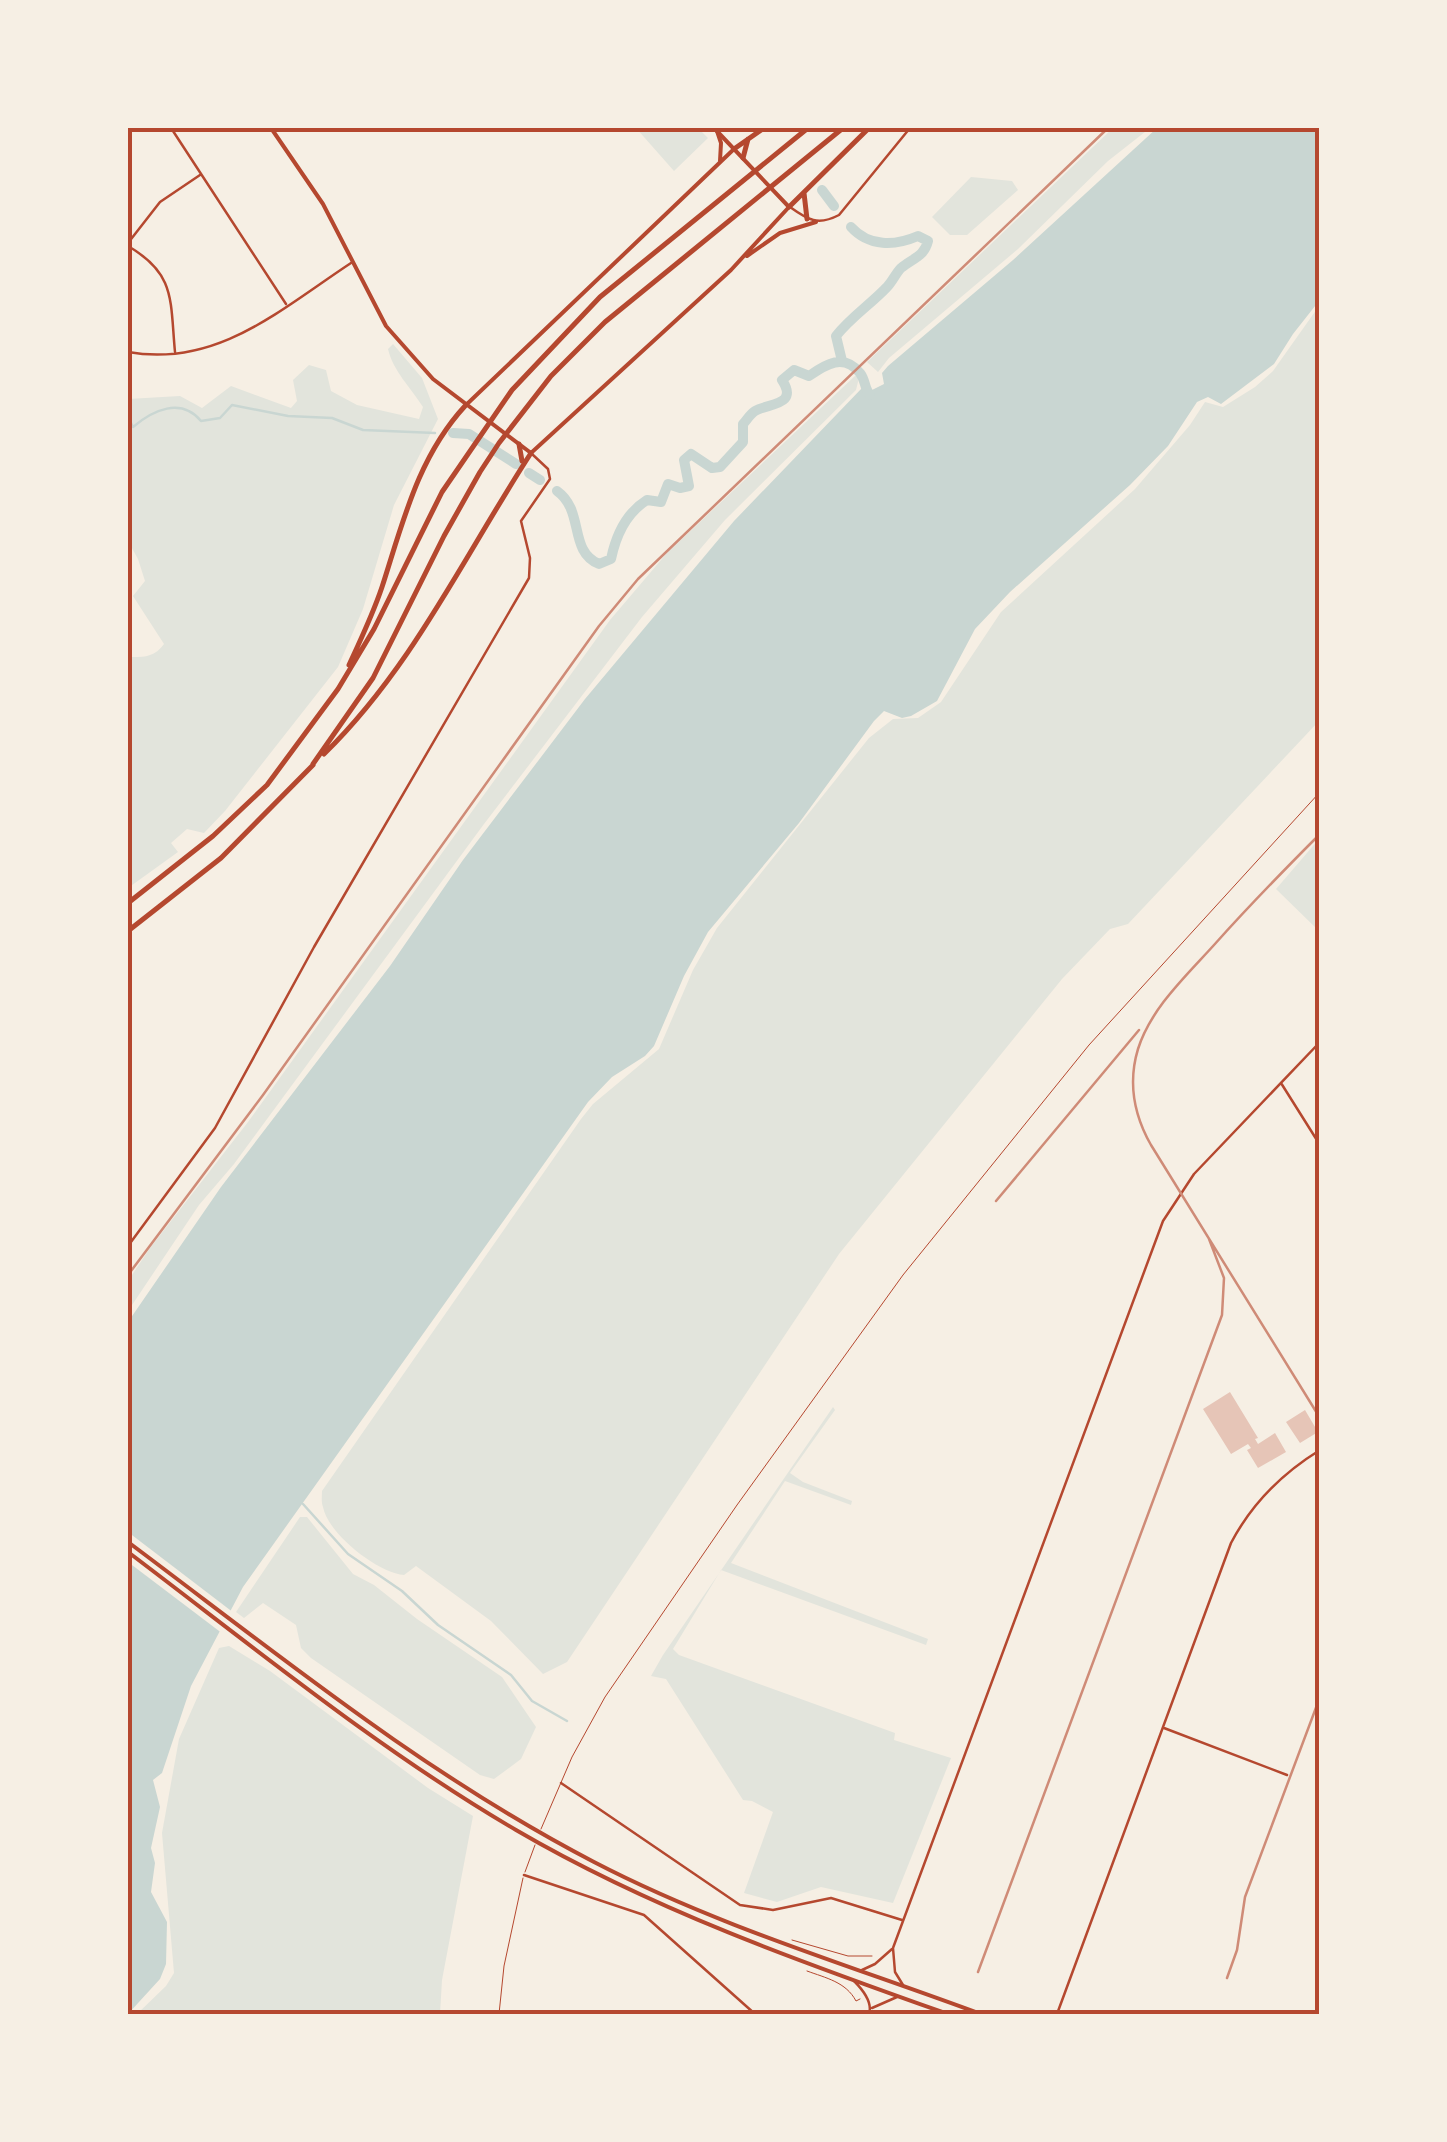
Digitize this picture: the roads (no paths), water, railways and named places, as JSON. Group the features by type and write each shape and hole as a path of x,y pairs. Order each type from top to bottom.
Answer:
{"highway":[{"path":"734,148 764,128"},
{"path":"128,903 213,836 267,784 338,689 374,629 463,458 548,348 600,297 808,128"},
{"path":"314,764 372,678 480,472 517,421 580,346 843,128"},
{"path":"789,206 868,128"},
{"path":"743,158 750,137"},
{"path":"804,193 807,219"},
{"path":"338,689 369,622 413,489 441,436 466,406"},
{"path":"519,444 523,459 520,469"},
{"path":"128,931 220,858 371,704 404,662 531,452"}],"main road":[{"path":"271,128 314,189 386,326 433,379 531,452 743,259 789,206 715,129"},
{"path":"715,129 721,142 720,162"},
{"path":"466,406 734,148"},
{"path":"743,259 780,234 816,222"},
{"path":"128,1542 415,1756 559,1844 686,1905 981,2014"},
{"path":"128,1552 411,1764 555,1852 680,1912 948,2014"}],"street":[{"path":"789,206 816,222 826,222 848,208 910,128"},
{"path":"173,132 286,306"},
{"path":"175,353 167,282 153,262 128,245 160,202 200,175"},
{"path":"128,352 201,352 227,342 354,261"},
{"path":"128,1246 215,1128 314,947 529,578 530,558 521,521 550,480 548,469 531,452"},
{"path":"861,1970 893,1948 1163,1221 1194,1174 1320,1042"},
{"path":"1281,1083 1320,1145"},
{"path":"1058,2014 1226,1554 1240,1527 1278,1480 1320,1450"},
{"path":"1163,1727 1287,1775"},
{"path":"561,1783 740,1905 773,1910 831,1898 904,1920"},
{"path":"524,1875 644,1915 754,2014"},
{"path":"893,1948 896,1972 903,1985"},
{"path":"851,1978 871,2009"},
{"path":"869,2014 871,2009 899,1997"}],"lane":[{"path":"499,2014 504,1966 524,1875 561,1783 605,1697 748,1490 904,1276 1090,1045 1320,792"}],"waterway":[{"path":"822,190 834,206"},
{"path":"842,361 836,336 887,287 901,268 921,254 928,241 918,236 900,242 874,241 851,227"},
{"path":"557,491 571,509 583,550 599,564 611,559 623,525 633,511 647,500 661,502 668,484 689,486 684,460 691,454 712,468 720,467 743,442 743,424 752,414 784,399 787,395 782,380 794,370 809,376 828,365 848,363 860,373 870,395"},
{"path":"128,417 133,427 158,411 176,408 185,409 201,421 220,418 232,405 288,416 332,418 363,430 435,433"},
{"path":"453,433 469,434 516,464"},
{"path":"529,473 540,480"},
{"path":"303,1504 348,1554 402,1591 438,1625 511,1675 532,1701 567,1721"}],"railway":[{"path":"128,1275 263,1095 599,626 638,579 1108,128"},
{"path":"1320,834 1160,1006 1138,1049 1133,1086 1140,1122 1151,1145 1320,1418"},
{"path":"996,1201 1139,1030"},
{"path":"978,1972 1222,1315 1224,1278 1209,1239"},
{"path":"1227,1978 1237,1950 1245,1897 1320,1697"}]}
